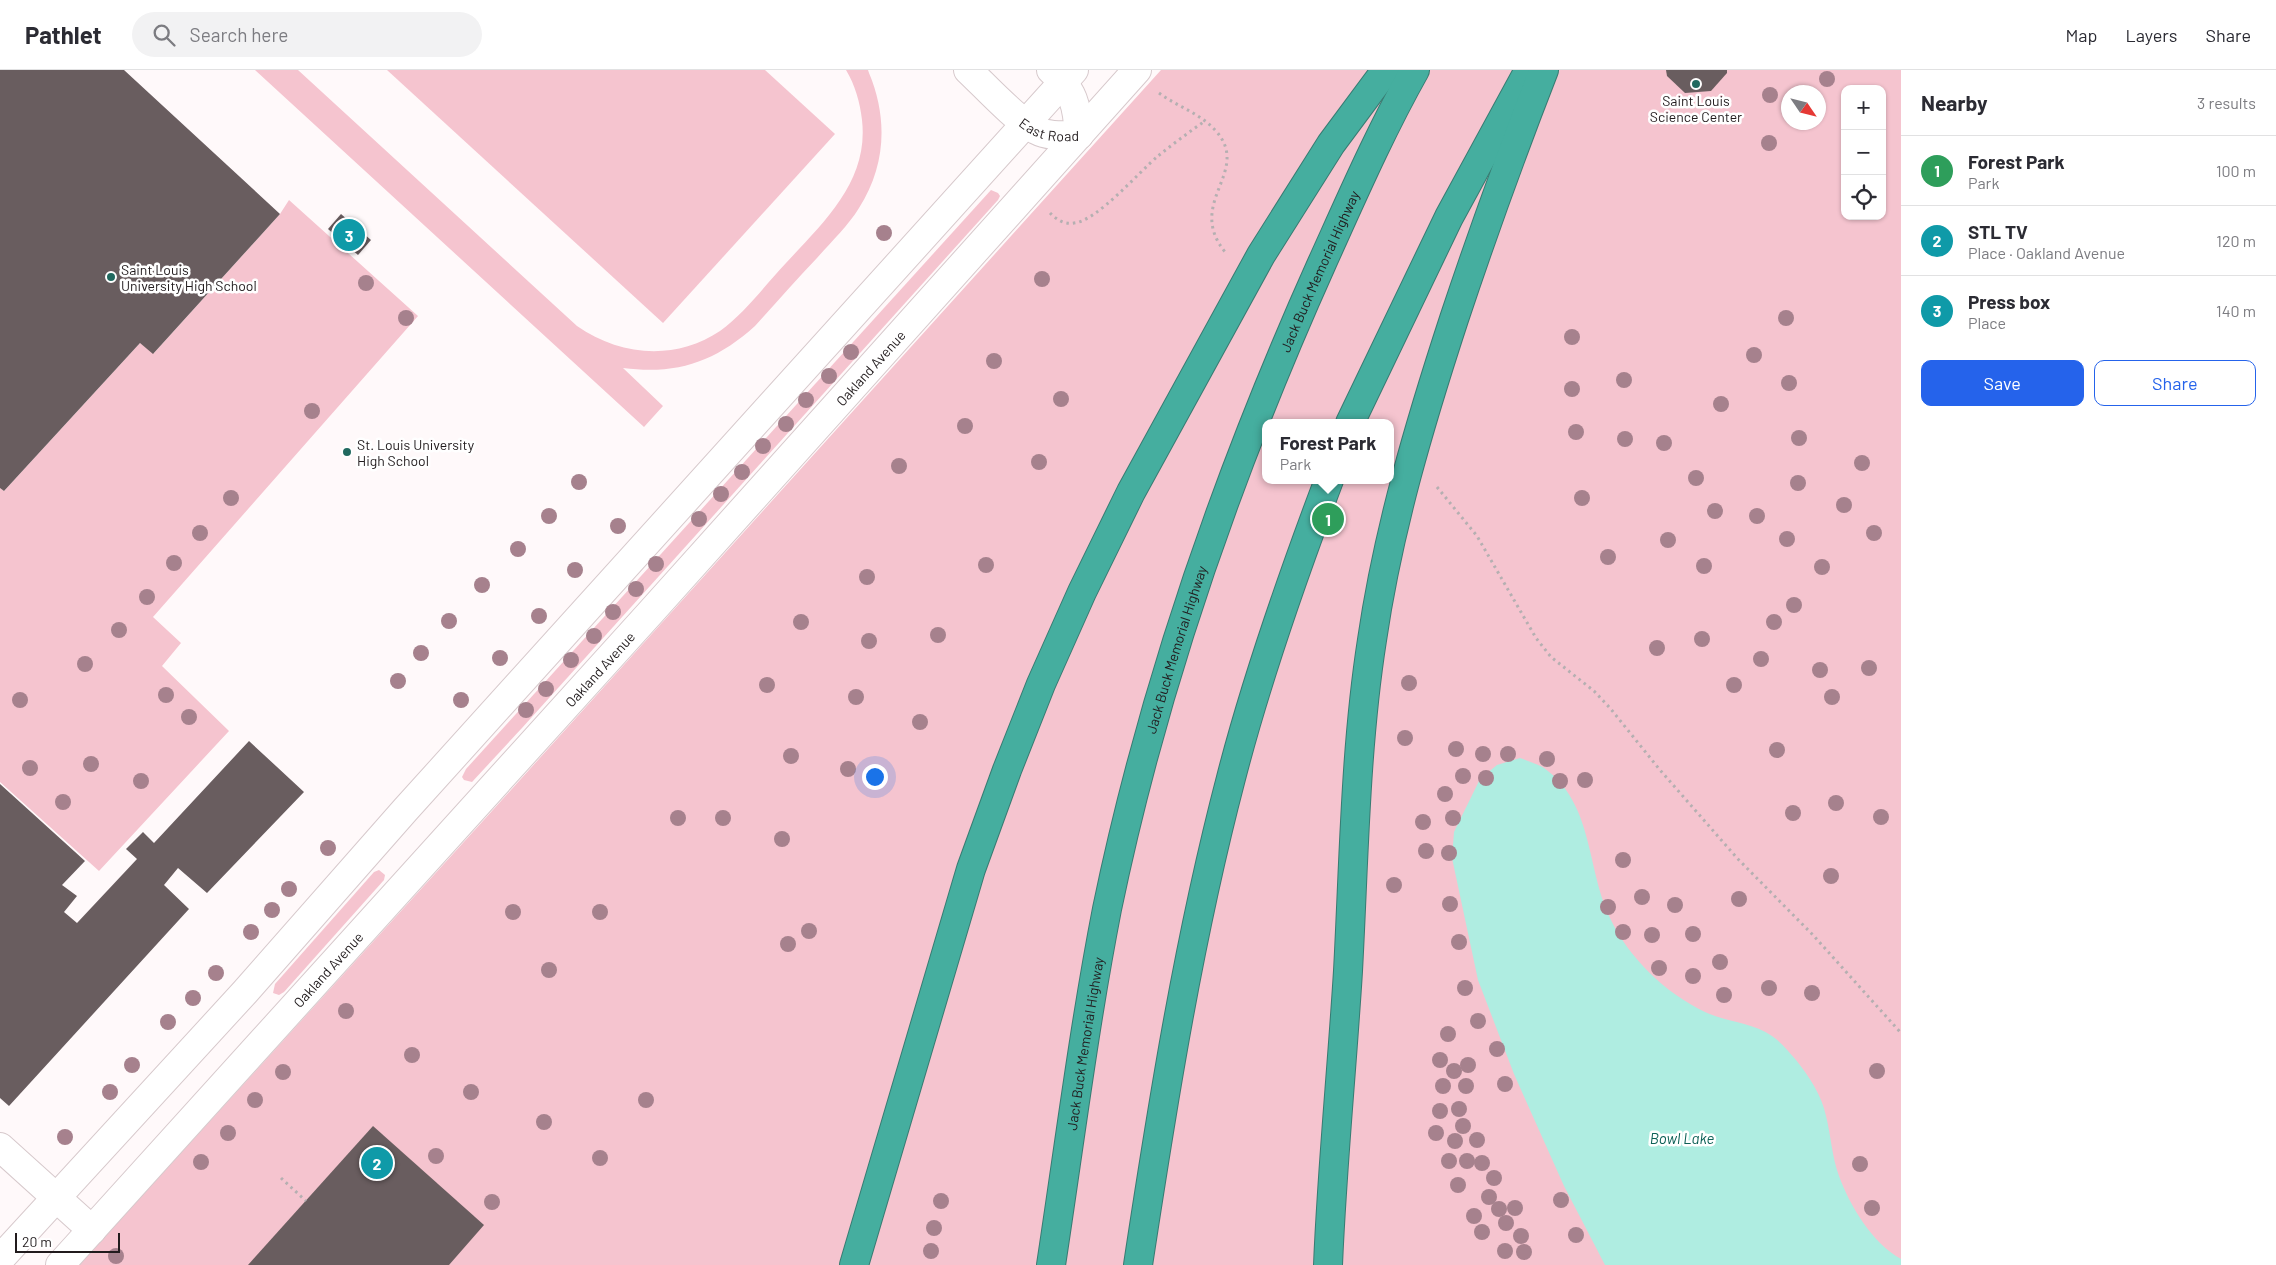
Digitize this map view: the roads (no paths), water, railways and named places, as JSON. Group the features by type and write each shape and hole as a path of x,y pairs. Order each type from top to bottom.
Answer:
{"highway":[{"path":"854,1265 971,869 1007,770 1049,668 1131,492 1257,263 1331,144 1386,70"},
{"name":"Jack Buck Memorial Highway","path":"1051,1265 1107,910 1136,786 1171,662 1210,544 1253,425 1352,196 1415,70"},
{"path":"1352,419 1448,217 1529,70"},
{"path":"1328,1265 1331,1179 1348,973 1355,814 1372,639 1388,554 1406,478 1431,389 1506,170 1544,70"},
{"path":"1138,1265 1176,1025 1229,786 1266,657 1328,484"}],"street":[{"name":"East Road","path":"968,70 1025,123 1037,131 1058,136 1079,135 1078,112 1063,74"},
{"name":"Oakland Avenue","path":"60,1265 652,612 1137,70"},
{"path":"0,1259 244,992 406,809 725,458 1025,123 1063,74"},
{"path":"0,1147 92,1230"}],"water":[{"name":"Bowl Lake","path":"1520,758 1544,768 1560,783 1572,799 1581,818 1602,898 1610,918 1637,960 1662,984 1690,1004 1705,1012 1748,1025 1772,1036 1785,1047 1801,1066 1814,1086 1824,1109 1837,1169 1849,1199 1863,1223 1881,1244 1901,1259 1901,1265 1605,1265 1564,1186 1514,1074 1478,980 1452,858 1454,832 1480,779 1497,765"}],"place":[{"name":"Saint Louis Science Center","path":"1696,84"},
{"name":"Press box","path":"349,235"},
{"name":"Saint Louis University High School","path":"111,277"},
{"name":"St. Louis University High School","path":"347,452"},
{"name":"Forest Park","path":"1328,519"},
{"name":"STL TV","path":"377,1163"}]}
